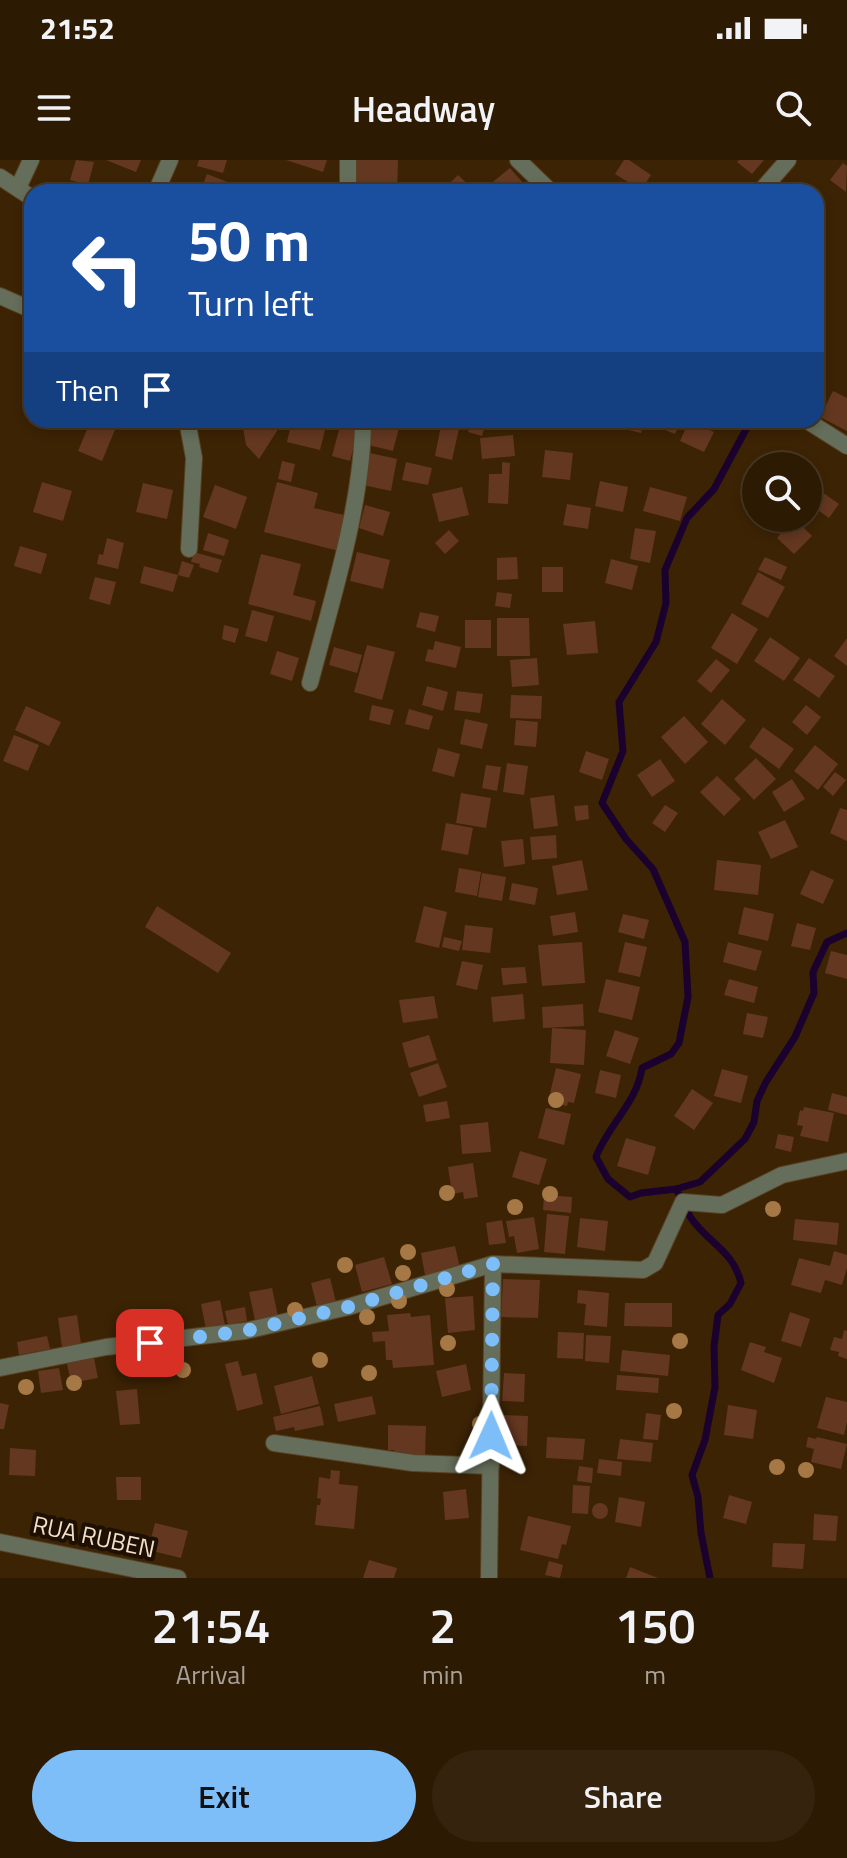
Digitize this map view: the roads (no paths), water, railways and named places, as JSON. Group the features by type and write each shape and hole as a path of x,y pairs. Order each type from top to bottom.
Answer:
{"street":[{"path":"27,184 31,160"},
{"path":"160,184 170,160"},
{"path":"348,160 348,184"},
{"path":"518,160 543,184"},
{"path":"767,184 788,160"},
{"path":"0,177 24,192"},
{"path":"0,296 24,306"},
{"path":"188,428 194,458 189,549"},
{"path":"310,683 345,547 363,448 363,428"},
{"path":"819,428 847,446"},
{"path":"0,1368 106,1347 245,1331 348,1307 493,1264 643,1270 655,1263 683,1202 722,1205 782,1175 847,1161"},
{"path":"489,1578 493,1264"},
{"path":"274,1443 413,1463 491,1466"},
{"name":"RUA RUBEN","path":"0,1542 178,1578"}],"waterway":[{"path":"676,1189 630,1197 608,1179 596,1157 634,1092 642,1068 671,1054 679,1043 688,997 685,942 653,869 626,839 602,803 623,751 619,702 656,642 666,603 665,570 687,518 714,489 747,428"},
{"path":"710,1578 692,1475 705,1440 715,1387 714,1347 718,1315 730,1304 741,1283 732,1262 691,1218 676,1189 700,1182 745,1139 754,1122 757,1101 795,1037 814,993 813,972 827,942 847,933"}]}
